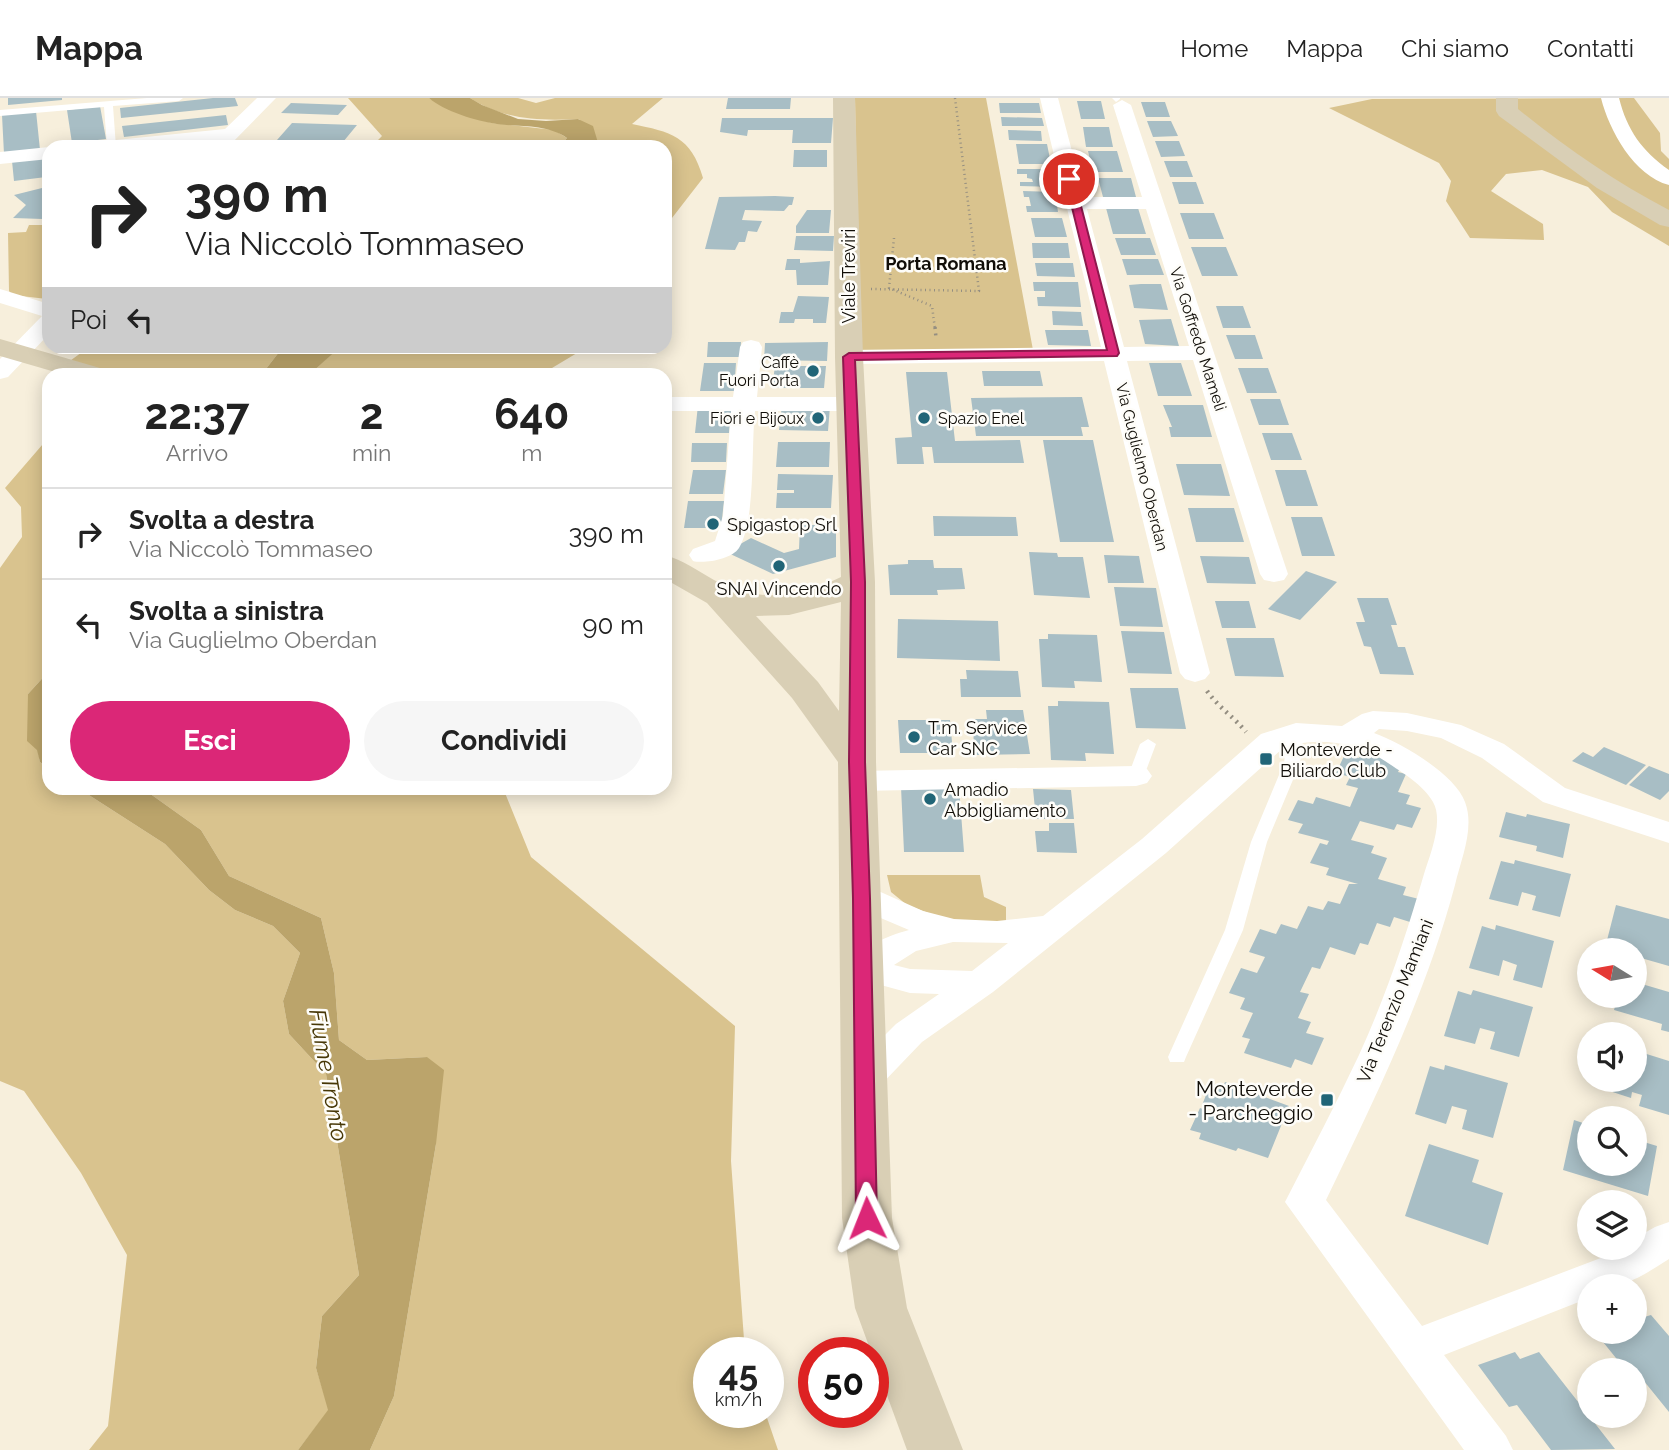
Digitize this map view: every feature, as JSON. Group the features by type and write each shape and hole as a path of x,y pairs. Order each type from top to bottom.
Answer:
{"street":[{"path":"224,140 267,98"},
{"name":"Viale Treviri","path":"844,98 850,404 858,582 857,771 862,898 862,1081 867,1218 881,1308 935,1450"},
{"name":"Via Guglielmo Oberdan","path":"1049,98 1195,673"},
{"path":"1507,98 1507,111 1544,142 1611,187 1669,220"},
{"path":"1610,98 1615,124 1633,149 1669,179"},
{"name":"Via Goffredo Mameli","path":"1118,101 1274,574"},
{"path":"0,158 42,154"},
{"path":"1075,203 1153,203"},
{"path":"0,296 42,309"},
{"path":"0,372 42,328"},
{"path":"0,346 71,368"},
{"path":"703,555 727,546 736,516 751,347"},
{"path":"849,357 1202,353"},
{"path":"672,404 850,404"},
{"path":"672,569 719,596 805,690 857,771 1136,776"},
{"path":"719,596 771,606 794,605 831,595 858,582"},
{"path":"1347,736 1373,720 1407,722 1450,731 1493,751 1554,795 1669,833"},
{"path":"862,1081 909,1033 980,983 1154,846 1272,741 1296,732"},
{"name":"Via Terenzio Mamiani","path":"1296,732 1347,736 1385,747 1421,771 1449,800 1452,819 1448,848 1421,945 1378,1054 1305,1202 1490,1450"},
{"path":"862,898 909,920 949,931 1001,934 1052,926"},
{"path":"861,968 904,943 949,931"},
{"path":"861,968 910,981 980,983"},
{"path":"1414,1348 1621,1268 1669,1238"}],"lane":[{"path":"0,113 178,98"},
{"path":"108,103 112,140"},
{"path":"1177,1057 1234,930 1259,842 1292,763 1296,732"},
{"path":"1136,776 1148,744"}],"path":[{"path":"849,290 889,288 979,291 955,98"},
{"path":"889,288 894,238"},
{"path":"889,288 932,306 939,355"},
{"path":"1220,710 1243,727 1257,755"}],"shaded area":[{"path":"348,98 429,98 464,115 492,123 554,130 567,138 378,140 382,136"},
{"path":"470,98 518,98 536,103 555,98 663,98 632,124 678,138 692,153 703,178 672,218 672,140 594,140 579,119 522,118"},
{"path":"855,98 986,98 1033,350 859,354"},
{"path":"1634,98 1660,133 1661,151 1669,159 1669,246 1612,212 1588,187 1542,170 1506,174 1491,191 1543,224 1544,240 1470,238 1446,201 1451,181 1439,163 1329,108 1372,99"},
{"path":"29,225 42,225 42,298 12,295 9,291 8,233 26,232"},
{"path":"79,354 278,354 267,368 60,368"},
{"path":"331,354 575,354 552,368 316,368"},
{"path":"42,445 42,679 28,694 42,764 42,795 89,795 165,844 209,890 235,910 273,926 300,953 283,1001 289,1034 326,1074 359,1275 322,1316 316,1368 329,1410 298,1450 89,1450 108,1426 127,1255 81,1173 24,1091 0,1081 0,568 22,537 21,507 5,488"},
{"path":"152,795 506,795 531,857 735,1026 731,1161 744,1337 693,1337 693,1428 770,1428 778,1450 370,1450 394,1396 436,1144 427,1057 367,1060 339,1040 334,973 321,918 229,876 201,830"},
{"path":"887,875 980,875 984,897 1006,907 1006,922 950,921 907,905 891,892"}],"water":[{"path":"429,98 470,98 518,119 578,119 593,126 597,140 565,140 567,138 551,130 497,124 452,111"},
{"path":"278,354 332,354 317,368 267,368"},
{"path":"42,679 42,764 37,750 27,741 28,694"},
{"name":"Fiume Tronto","path":"89,795 152,795 201,830 229,876 321,918 334,973 339,1040 367,1060 427,1057 444,1070 436,1144 394,1396 370,1450 298,1450 328,1410 316,1368 322,1316 359,1275 326,1074 289,1034 283,1001 300,953 273,926 235,910 209,890 165,844"}],"building":[{"path":"8,98 62,98 62,100 8,105"},
{"path":"235,98 238,106 121,118 120,108"},
{"path":"728,98 791,98 790,109 726,109"},
{"path":"1077,101 1101,101 1105,119 1081,119"},
{"path":"1141,102 1165,102 1170,117 1146,117"},
{"path":"291,103 347,105 338,115 281,113"},
{"path":"999,103 1039,103 1041,113 1000,113"},
{"path":"100,106 106,139 72,140 67,110"},
{"path":"36,111 40,150 4,154 2,115"},
{"path":"226,115 228,125 124,137 122,126"},
{"path":"1001,117 1042,118 1044,126 1002,126"},
{"path":"722,118 833,118 831,143 792,143 793,130 748,130 747,136 720,132"},
{"path":"1147,121 1171,121 1178,136 1153,137"},
{"path":"292,123 357,125 345,140 277,140"},
{"path":"1083,127 1109,127 1113,147 1086,147"},
{"path":"1008,130 1041,131 1042,141 1009,140"},
{"path":"1155,141 1179,141 1185,156 1161,157"},
{"path":"1016,144 1047,144 1051,164 1019,164"},
{"path":"794,150 827,150 827,167 793,167"},
{"path":"1088,151 1117,151 1123,172 1093,172"},
{"path":"42,157 42,178 14,181 12,161"},
{"path":"1164,161 1187,161 1193,177 1170,177"},
{"path":"1017,169 1052,169 1055,187 1020,186 1020,182 1033,182 1027,178 1027,174 1017,174"},
{"path":"1098,178 1131,178 1136,197 1103,197"},
{"path":"1172,182 1196,182 1204,204 1179,204"},
{"path":"42,188 42,219 13,218 26,205 14,195"},
{"path":"1023,191 1055,192 1058,212 1027,212 1026,206 1031,206 1029,197 1024,197"},
{"path":"719,197 794,197 792,205 784,211 745,210 742,220 762,221 757,232 748,231 745,242 739,242 735,250 705,249"},
{"path":"1106,208 1138,208 1146,234 1113,234"},
{"path":"807,210 831,210 829,233 796,233 796,226"},
{"path":"1180,213 1214,213 1224,239 1189,239"},
{"path":"1031,218 1062,218 1067,237 1035,237"},
{"path":"796,236 834,236 833,251 794,250"},
{"path":"1115,238 1150,238 1156,255 1121,255"},
{"path":"1032,243 1068,243 1070,258 1033,258"},
{"path":"1191,247 1226,247 1238,276 1202,276"},
{"path":"787,259 800,259 800,263 830,261 828,285 797,285 796,270 785,270"},
{"path":"1122,259 1158,259 1164,275 1127,275"},
{"path":"1035,263 1073,263 1075,277 1037,276"},
{"path":"1033,282 1078,282 1081,307 1038,306 1037,297 1045,297 1045,291 1034,291"},
{"path":"1161,284 1168,310 1134,308 1129,285"},
{"path":"798,296 829,297 826,323 813,323 813,319 795,319 794,323 779,323 781,312 793,312"},
{"path":"1216,306 1243,306 1251,328 1223,328"},
{"path":"1052,311 1081,312 1083,326 1053,325"},
{"path":"1171,319 1179,346 1145,344 1139,320"},
{"path":"1045,330 1088,330 1091,346 1048,345"},
{"path":"1226,335 1255,335 1263,359 1235,359"},
{"path":"708,342 741,342 740,357 707,357"},
{"path":"828,342 827,361 764,360 765,343"},
{"path":"704,363 736,363 734,391 700,391"},
{"path":"1149,363 1181,363 1192,396 1158,396"},
{"path":"775,366 826,366 824,388 772,388"},
{"path":"1238,368 1268,368 1277,393 1247,393"},
{"path":"982,371 1040,371 1043,386 984,386"},
{"path":"906,372 947,372 955,441 1020,440 1024,463 934,463 932,447 922,447 924,464 897,464 895,438 912,437"},
{"path":"1082,397 1089,427 1081,427 1083,436 976,436 971,398"},
{"path":"1250,399 1280,399 1289,425 1259,425"},
{"path":"698,405 732,405 729,433 695,433"},
{"path":"782,405 830,406 828,431 779,430"},
{"path":"1163,405 1203,405 1212,437 1171,437 1169,427 1172,427"},
{"path":"1262,433 1292,433 1302,460 1271,460"},
{"path":"1043,440 1093,440 1114,542 1060,542"},
{"path":"778,442 830,442 829,467 776,467"},
{"path":"692,443 727,443 726,462 691,462"},
{"path":"1176,464 1221,464 1230,496 1184,495"},
{"path":"693,470 726,470 723,494 689,494"},
{"path":"1275,470 1306,470 1318,506 1286,506"},
{"path":"778,474 833,475 831,508 776,508 777,493 794,493 794,490 777,490"},
{"path":"688,501 724,501 721,528 684,528"},
{"path":"1188,508 1234,508 1244,542 1196,542"},
{"path":"933,516 1016,517 1018,536 934,536"},
{"path":"1291,517 1322,517 1335,556 1302,556"},
{"path":"800,525 836,525 836,557 773,574 726,552 751,538 784,553 799,549"},
{"path":"1029,552 1057,553 1058,557 1083,557 1090,598 1034,595"},
{"path":"1104,555 1139,556 1144,583 1108,583"},
{"path":"1200,556 1249,557 1256,584 1207,583"},
{"path":"908,560 933,560 934,568 962,568 965,589 937,590 938,595 890,595 888,565 908,564"},
{"path":"1306,571 1337,582 1300,620 1268,609"},
{"path":"1114,587 1156,588 1163,627 1120,626"},
{"path":"1357,598 1388,598 1397,625 1391,625 1398,647 1405,647 1414,675 1380,674 1371,647 1364,646 1356,622 1365,622"},
{"path":"1215,601 1249,601 1256,628 1222,628"},
{"path":"898,619 998,621 1000,661 897,658"},
{"path":"1121,631 1164,632 1172,674 1128,673"},
{"path":"1048,634 1097,635 1102,682 1074,681 1075,688 1042,687 1039,639 1048,639"},
{"path":"1226,638 1274,638 1284,677 1235,676"},
{"path":"966,670 1018,671 1021,697 961,697 960,679 967,679"},
{"path":"1130,688 1178,688 1186,729 1136,728"},
{"path":"1058,701 1109,702 1114,754 1085,753 1086,761 1051,760 1048,706 1058,706"},
{"path":"986,710 1023,710 1030,754 975,755 972,719 987,719"},
{"path":"898,720 950,720 953,753 900,753"},
{"path":"1604,747 1646,765 1626,785 1572,761 1583,752 1593,757"},
{"path":"1362,752 1403,762 1398,772 1406,774 1398,792 1410,795 1406,804 1421,808 1412,828 1397,824 1394,830 1360,821 1351,840 1374,846 1371,853 1387,858 1378,879 1406,887 1403,895 1419,899 1410,922 1394,917 1390,927 1377,923 1368,945 1360,943 1355,955 1330,947 1320,969 1312,967 1300,992 1309,994 1298,1018 1311,1022 1306,1033 1324,1038 1312,1065 1295,1059 1291,1068 1244,1053 1250,1039 1242,1037 1253,1013 1240,1009 1245,998 1229,993 1241,968 1257,973 1265,957 1249,952 1260,929 1276,934 1281,924 1297,929 1308,906 1323,910 1328,901 1340,904 1349,884 1358,884 1326,875 1329,868 1310,863 1320,843 1327,845 1329,841 1298,833 1303,824 1288,820 1298,800 1313,804 1316,797 1350,807 1358,788 1346,785 1350,777 1336,773 1345,754 1359,758"},
{"path":"1649,766 1669,774 1669,791 1660,800 1629,785"},
{"path":"901,787 959,787 964,852 904,852"},
{"path":"1033,789 1071,790 1074,819 1036,819"},
{"path":"1506,812 1570,824 1563,858 1536,851 1537,846 1499,837"},
{"path":"1049,823 1074,823 1077,853 1037,852 1035,831 1049,831"},
{"path":"1515,860 1571,874 1560,917 1532,910 1536,896 1522,892 1518,906 1489,899 1501,861 1514,864"},
{"path":"1616,905 1669,919 1669,966 1647,960 1647,938 1608,938"},
{"path":"1496,925 1554,941 1542,988 1513,980 1517,965 1503,960 1499,976 1469,968 1482,926 1495,930"},
{"path":"1647,986 1669,992 1669,1032 1661,1030 1662,1024 1614,1010 1647,1008"},
{"path":"1473,990 1533,1007 1519,1057 1490,1049 1495,1032 1480,1028 1475,1044 1444,1036 1458,991 1471,995"},
{"path":"1647,1054 1669,1061 1669,1115 1647,1108 1647,1106 1639,1106 1642,1095 1632,1092 1647,1092"},
{"path":"1445,1065 1508,1083 1493,1138 1462,1129 1467,1110 1452,1106 1446,1124 1415,1114 1430,1066 1444,1070"},
{"path":"1225,1082 1289,1106 1268,1158 1199,1139 1201,1133 1190,1130 1200,1108 1216,1114 1218,1110 1202,1105 1211,1083 1223,1087"},
{"path":"1612,1092 1632,1092 1631,1098"},
{"path":"1574,1120 1577,1121 1577,1174 1563,1170"},
{"path":"1647,1143 1657,1146 1648,1196 1647,1190 1628,1190 1583,1176 1647,1176"},
{"path":"1429,1144 1479,1160 1472,1182 1503,1193 1488,1245 1405,1216"},
{"path":"1651,1315 1669,1336 1669,1412 1647,1385 1647,1358 1616,1358 1605,1344 1647,1344 1647,1316"},
{"path":"1515,1352 1520,1359 1539,1352 1577,1400 1577,1428 1599,1428 1615,1449 1551,1450 1517,1405 1509,1407 1478,1365"}],"place":[{"name":"Caffè Fuori Porta","path":"813,371"},
{"name":"Fiori e Bijoux","path":"818,418"},
{"name":"Spazio Enel","path":"924,418"},
{"name":"Spigastop Srl","path":"713,524"},
{"name":"SNAI Vincendo","path":"779,566"},
{"name":"T.m. Service Car SNC","path":"914,737"},
{"name":"Monteverde - Biliardo Club","path":"1266,759"},
{"name":"Amadio Abbigliamento","path":"930,799"},
{"name":"Monteverde - Parcheggio","path":"1327,1100"}],"district":[{"name":"Porta Romana","path":"946,263"}],"route":[{"path":"867,1218 857,762 858,582 849,357 1113,353 1069,179"}]}
